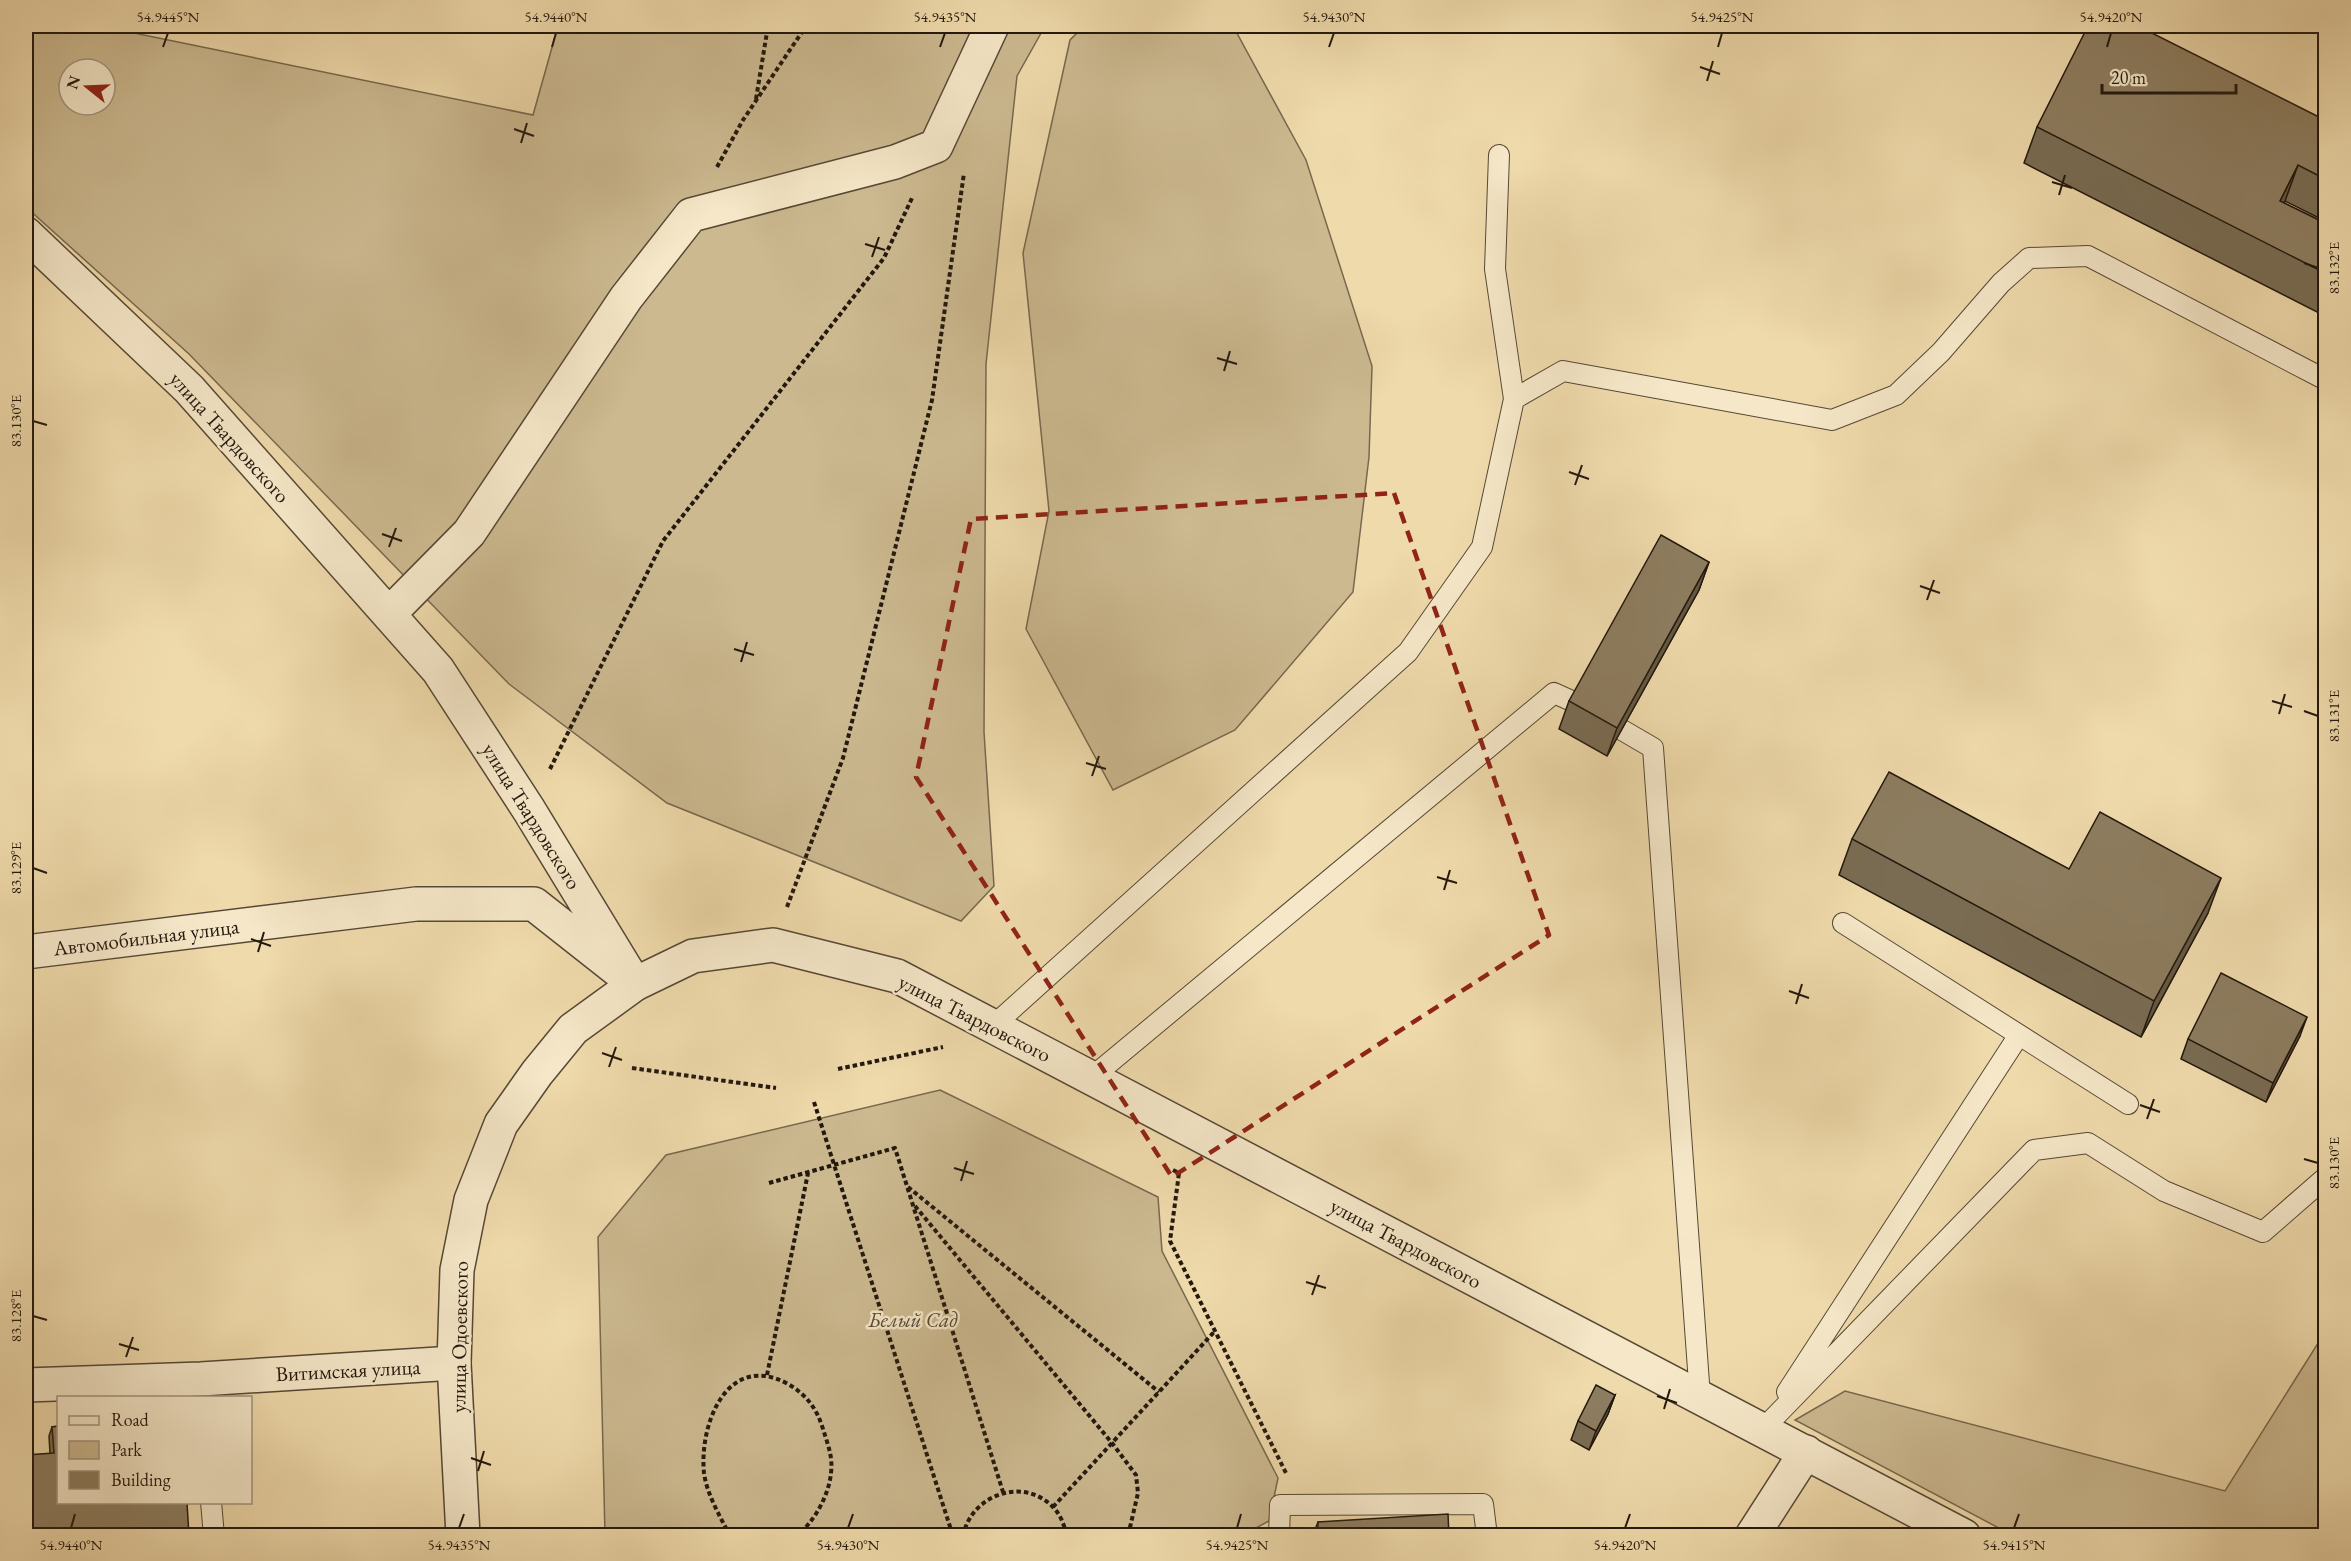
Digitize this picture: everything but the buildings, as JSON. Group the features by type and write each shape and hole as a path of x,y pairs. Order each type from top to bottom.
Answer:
{"street":[{"path":"388,614 469,533 626,298 691,215 895,162 936,146 992,26"},
{"name":"улица Твардовского","path":"26,234 189,389 438,670 529,810 634,984 693,956 773,945 897,976 1964,1536"},
{"name":"Автомобильная улица","path":"26,952 416,904 534,904 634,984"},
{"name":"улица Одоевского","path":"463,1536 454,1363 457,1270 471,1200 501,1124 537,1073 573,1029 634,984"},
{"name":"Витимская улица","path":"26,1385 202,1388 454,1363"},
{"path":"1752,1536 1806,1452"}],"lane":[{"path":"993,1026 1408,652 1482,548 1514,399 1495,269 1498,155"},
{"path":"1514,399 1563,371 1832,420 1896,395 1941,352 2001,283 2029,258 2088,256 2325,380"},
{"path":"1091,1078 1554,693 1574,702 1653,748 1700,1397"},
{"path":"1843,922 2128,1104"},
{"path":"1762,1430 2019,1035"},
{"path":"1762,1430 2034,1150 2088,1143 2164,1191 2263,1232 2325,1177"},
{"path":"211,1504 214,1536"},
{"path":"1278,1536 1280,1505 1302,1504 1482,1504 1487,1536"}],"path":[{"path":"756,100 768,26"},
{"path":"691,215 742,120 806,26"},
{"path":"529,810 663,541 884,258 936,146"},
{"path":"773,945 843,758 932,400 965,168"},
{"path":"838,1069 950,1045"},
{"path":"632,1068 776,1088"},
{"path":"814,1102 953,1536"},
{"path":"770,1183 895,1148 1003,1492"},
{"path":"1168,1167 1179,1173 1170,1241 1302,1504"},
{"path":"767,1375 808,1173"},
{"path":"908,1187 1159,1392"},
{"path":"912,1203 1112,1443 1136,1475 1138,1493 1128,1536"},
{"path":"1053,1507 1215,1330"},
{"path":"730,1536 709,1491 704,1474 703,1451 718,1400 729,1388 756,1375 767,1375 797,1390 812,1402 833,1460 831,1479 819,1508 805,1530 796,1536"},
{"path":"963,1536 965,1526 974,1511 987,1499 1003,1492 1022,1492 1039,1496 1053,1507 1063,1521 1068,1536"}],"highlighted area":[{"path":"1394,493 1549,935 1172,1177 916,777 971,519"}],"green space":[{"path":"26,26 100,26 533,115 558,26 1045,26 1017,76 986,364 984,732 994,886 961,921 667,803 509,684 189,354 26,207"},
{"path":"1084,26 1233,26 1306,160 1372,366 1369,457 1353,592 1235,730 1113,790 1026,629 1049,511 1023,253 1070,40"},
{"name":"Белый Сад","path":"940,1090 1158,1197 1162,1251 1278,1478 1269,1521 1241,1536 605,1535 598,1237 666,1155"},
{"path":"2325,1332 2325,1535 2012,1535 1795,1420 1845,1391 2225,1491"}]}
